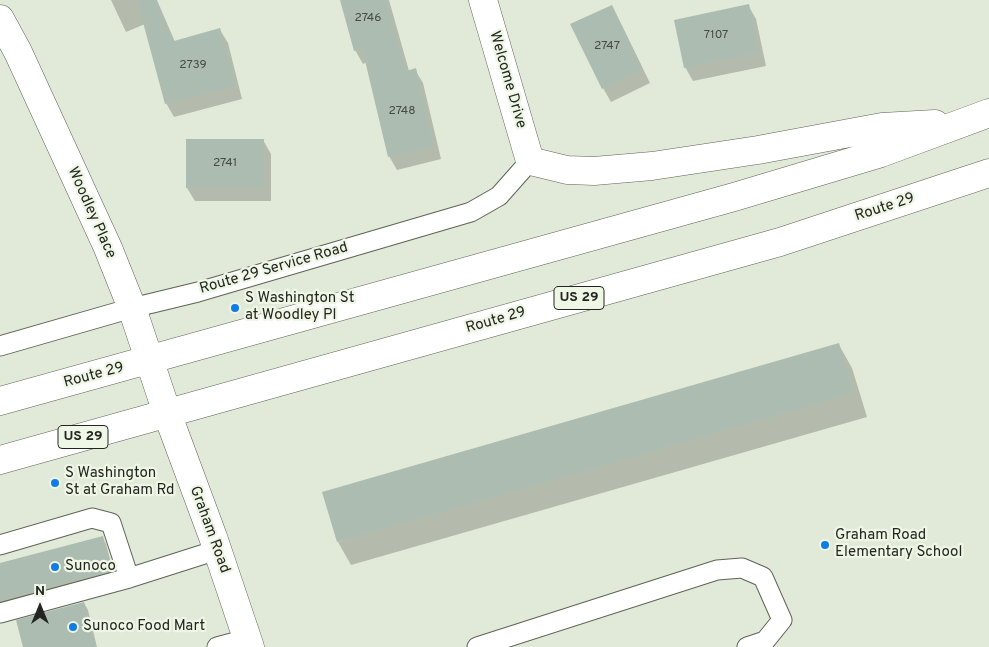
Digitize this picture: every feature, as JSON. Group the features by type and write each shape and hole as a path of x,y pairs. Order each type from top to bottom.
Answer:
{"main road":[{"name":"Welcome Drive","path":"484,0 530,161"},
{"name":"Woodley Place","path":"0,19 18,52 104,239 132,308 166,414"},
{"path":"530,161 567,170 594,171 652,166 758,150 882,127 977,118"},
{"name":"Route 29","path":"0,401 734,197 881,153 977,118"},
{"name":"Route 29","path":"0,460 780,242 989,174"},
{"name":"Graham Road","path":"166,414 217,550 248,643"}],"lane":[{"name":"Route 29 Service Road","path":"0,346 132,308 198,292 471,212 499,196 530,161"},
{"path":"0,545 92,518 111,523 129,578"},
{"path":"0,613 129,578 217,550"},
{"path":"477,647 717,570 742,568 763,577 782,620 765,641 747,647"},
{"path":"217,647 248,643"}],"building":[{"path":"137,0 156,0 174,41 220,28 236,86 165,104"},
{"path":"340,0 386,0 406,71 416,68 434,146 388,157 362,48 354,51"},
{"path":"749,4 759,52 684,68 674,20"},
{"path":"612,5 643,69 602,89 570,24"},
{"path":"186,139 264,139 264,188 186,188"},
{"path":"839,343 854,393 337,542 322,492"},
{"name":"Sunoco","path":"103,536 112,571 0,600 0,563"},
{"path":"84,602 96,647 23,647 16,620"}],"place":[{"name":"S Washington St at Woodley Pl","path":"235,308"},
{"name":"S Washington St at Graham Rd","path":"55,483"},
{"name":"Graham Road Elementary School","path":"825,545"},
{"name":"Sunoco","path":"55,567"},
{"name":"Sunoco Food Mart","path":"73,627"}]}
